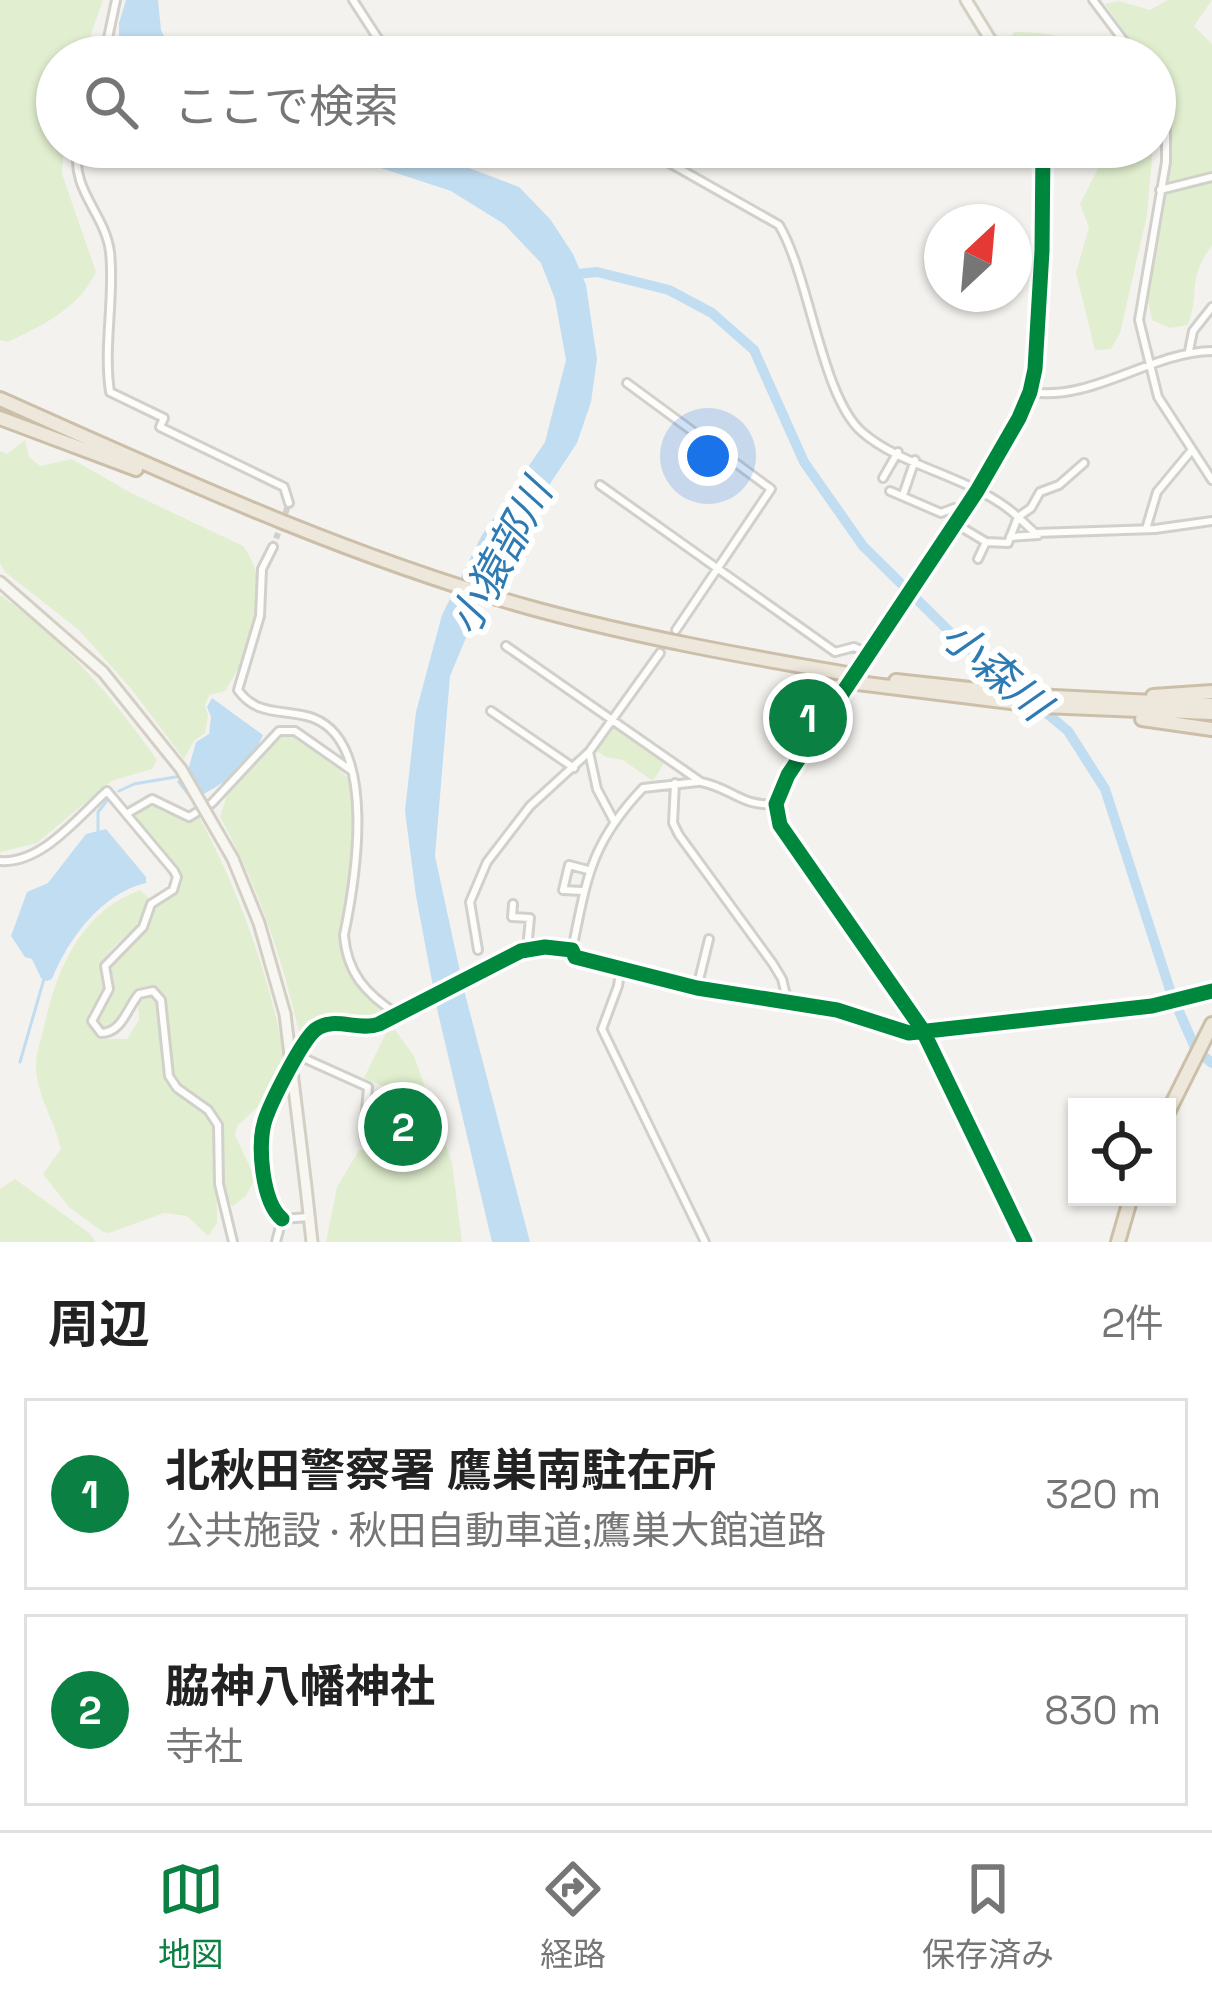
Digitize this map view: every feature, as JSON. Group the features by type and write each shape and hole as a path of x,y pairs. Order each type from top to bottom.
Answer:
{"highway":[{"path":"0,399 136,469"},
{"path":"0,399 412,573"},
{"path":"0,418 412,573 534,611 853,679 1039,701 1212,709"},
{"path":"1103,706 1212,692"},
{"path":"1103,706 1212,729"},
{"path":"1175,1098 1209,1029"},
{"path":"1118,1242 1128,1206"}],"street":[{"path":"108,36 116,0"},
{"path":"353,0 377,36"},
{"path":"967,0 988,36"},
{"path":"1093,0 1120,36"},
{"path":"77,168 82,191 110,251 110,392 164,418 160,427 284,488 289,503"},
{"path":"678,168 779,225 844,408 866,435 977,491 1038,535"},
{"path":"1024,1242 922,1028 780,825 776,804 800,755 977,491 1030,392 1042,251 1043,168"},
{"path":"1163,168 1139,320 1158,397 1212,480"},
{"path":"1160,190 1212,177"},
{"path":"1189,351 1193,331 1212,307"},
{"path":"1030,392 1067,390 1189,351 1212,351"},
{"path":"627,383 770,485 770,494 676,631"},
{"path":"1146,529 1157,492 1191,451"},
{"path":"883,478 898,452"},
{"path":"903,495 915,460"},
{"path":"956,524 986,542 1008,543 1018,517 1040,493 1059,485 1084,463"},
{"path":"600,485 835,652 854,647 870,654"},
{"path":"890,491 941,513 954,508 963,513"},
{"path":"1010,537 1212,521"},
{"path":"978,559 986,542"},
{"path":"273,547 262,569 260,616 238,690 252,706 317,719 338,739 352,771 357,832 345,950 368,994 397,1014"},
{"path":"0,582 103,672 182,769 233,859 259,923 285,1014 312,1242"},
{"path":"506,646 701,782 741,802 776,804"},
{"path":"478,950 470,902 487,862 530,806 589,752 660,653"},
{"path":"490,711 574,769"},
{"path":"128,813 152,799 189,817 212,803 278,731 296,731 352,771"},
{"path":"589,752 597,789 615,821"},
{"path":"701,782 643,788 615,821 582,891 572,950 575,956 697,988 837,1010 909,1033 1152,1006 1212,991"},
{"path":"675,783 673,824 782,979 787,999"},
{"path":"0,861 14,862 34,854 107,791 174,871 173,890 151,904 143,927 110,958 105,972 109,989 92,1021 101,1033 109,1033 146,990 161,1000 169,1076 218,1125 219,1184 233,1242"},
{"path":"582,891 563,890 569,865 588,871"},
{"path":"513,904 512,917 530,917 527,950"},
{"path":"697,988 709,939"},
{"path":"309,1217 282,1219 276,1214 267,1188 262,1136 266,1118 312,1033 327,1024 370,1028 527,950 572,950"},
{"path":"621,966 602,1029 705,1242"},
{"path":"299,1056 368,1087 364,1133 374,1143"},
{"path":"276,1242 282,1219"}],"green space":[{"path":"0,0 103,0 90,36 36,36 36,168 62,168 96,272 69,306 8,342 0,340"},
{"path":"1168,0 1212,0 1194,26 1212,44 1212,246 1199,267 1188,325 1170,328 1152,320 1148,301 1168,168 1176,168 1176,36 1127,36 1105,4 1119,1 1150,10"},
{"path":"1014,32 1054,36 1012,36"},
{"path":"1098,168 1151,168 1147,215 1120,333 1111,349 1095,350 1076,273 1089,227 1080,204"},
{"path":"25,440 29,457 40,466 72,459 243,546 253,563 259,600 251,638 225,691 209,695 205,733 184,759 79,630 5,572 0,563 0,451 7,454"},
{"path":"0,595 86,670 157,760 152,769 111,781 37,843 0,852"},
{"path":"613,722 666,760 653,781 623,760 595,750"},
{"path":"280,734 308,740 349,779 352,851 341,935 343,957 365,994 379,1007 381,1012 373,1022 323,1021 299,1032 267,922 220,817 227,795"},
{"path":"147,802 182,819 199,817 252,936 286,1060 262,1103 237,1126 235,1135 255,1178 246,1196 233,1206 226,1202 224,1192 222,1134 216,1115 172,1076 163,997 156,990 141,989 107,1031 94,1019 109,998 109,964 145,928 153,906 175,891 179,875 136,818"},
{"path":"140,890 149,898 146,910 103,962 105,991 88,1021 102,1039 127,1039 139,1020 138,999 148,994 156,1000 169,1085 209,1118 216,1136 217,1223 208,1236 187,1216 164,1213 103,1232 69,1207 43,1174 61,1149 36,1069 50,1002 65,962 88,927 120,899"},
{"path":"395,1030 414,1056 452,1163 462,1242 326,1242 337,1187 359,1150 409,1152 414,1141 412,1099 364,1078 386,1033"},
{"path":"15,1179 96,1242 0,1242 0,1189"}],"water":[{"path":"126,0 158,0 164,36 119,36"},
{"name":"小猿部川","path":"381,168 469,168 519,187 550,219 573,254 586,285 597,359 591,402 577,443 515,537 450,676 435,856 464,990 530,1242 492,1242 438,1013 405,811 416,712 442,615 482,535 545,442 566,360 555,299 541,263 504,224 451,191"},
{"path":"212,698 263,735 234,774 191,800 177,782 189,767 196,742 209,734 207,707"},
{"path":"106,829 146,883 101,907 47,981 11,936 27,892 48,883 86,834"}],"waterway":[{"name":"小森川","path":"577,274 597,272 669,290 712,313 754,350 804,462 863,546 956,638 1068,731 1105,789 1171,993 1196,1050 1212,1063"},
{"path":"119,791 181,776"},
{"path":"98,834 98,812 109,798"},
{"path":"20,1062 44,979"}],"tunnel":[{"path":"273,547 289,503"}],"cycle path":[{"path":"1025,1242 922,1029 780,825 776,804 788,775 977,491 1030,392 1042,251 1043,168"},
{"path":"282,1219 266,1187 263,1131 280,1087 315,1030 330,1024 379,1024 521,951 572,950 575,957 697,988 837,1010 909,1033 1152,1006 1212,991"}],"place":[{"name":"北秋田警察署 鷹巣南駐在所","path":"808,718"},
{"name":"脇神八幡神社","path":"403,1127"}]}
